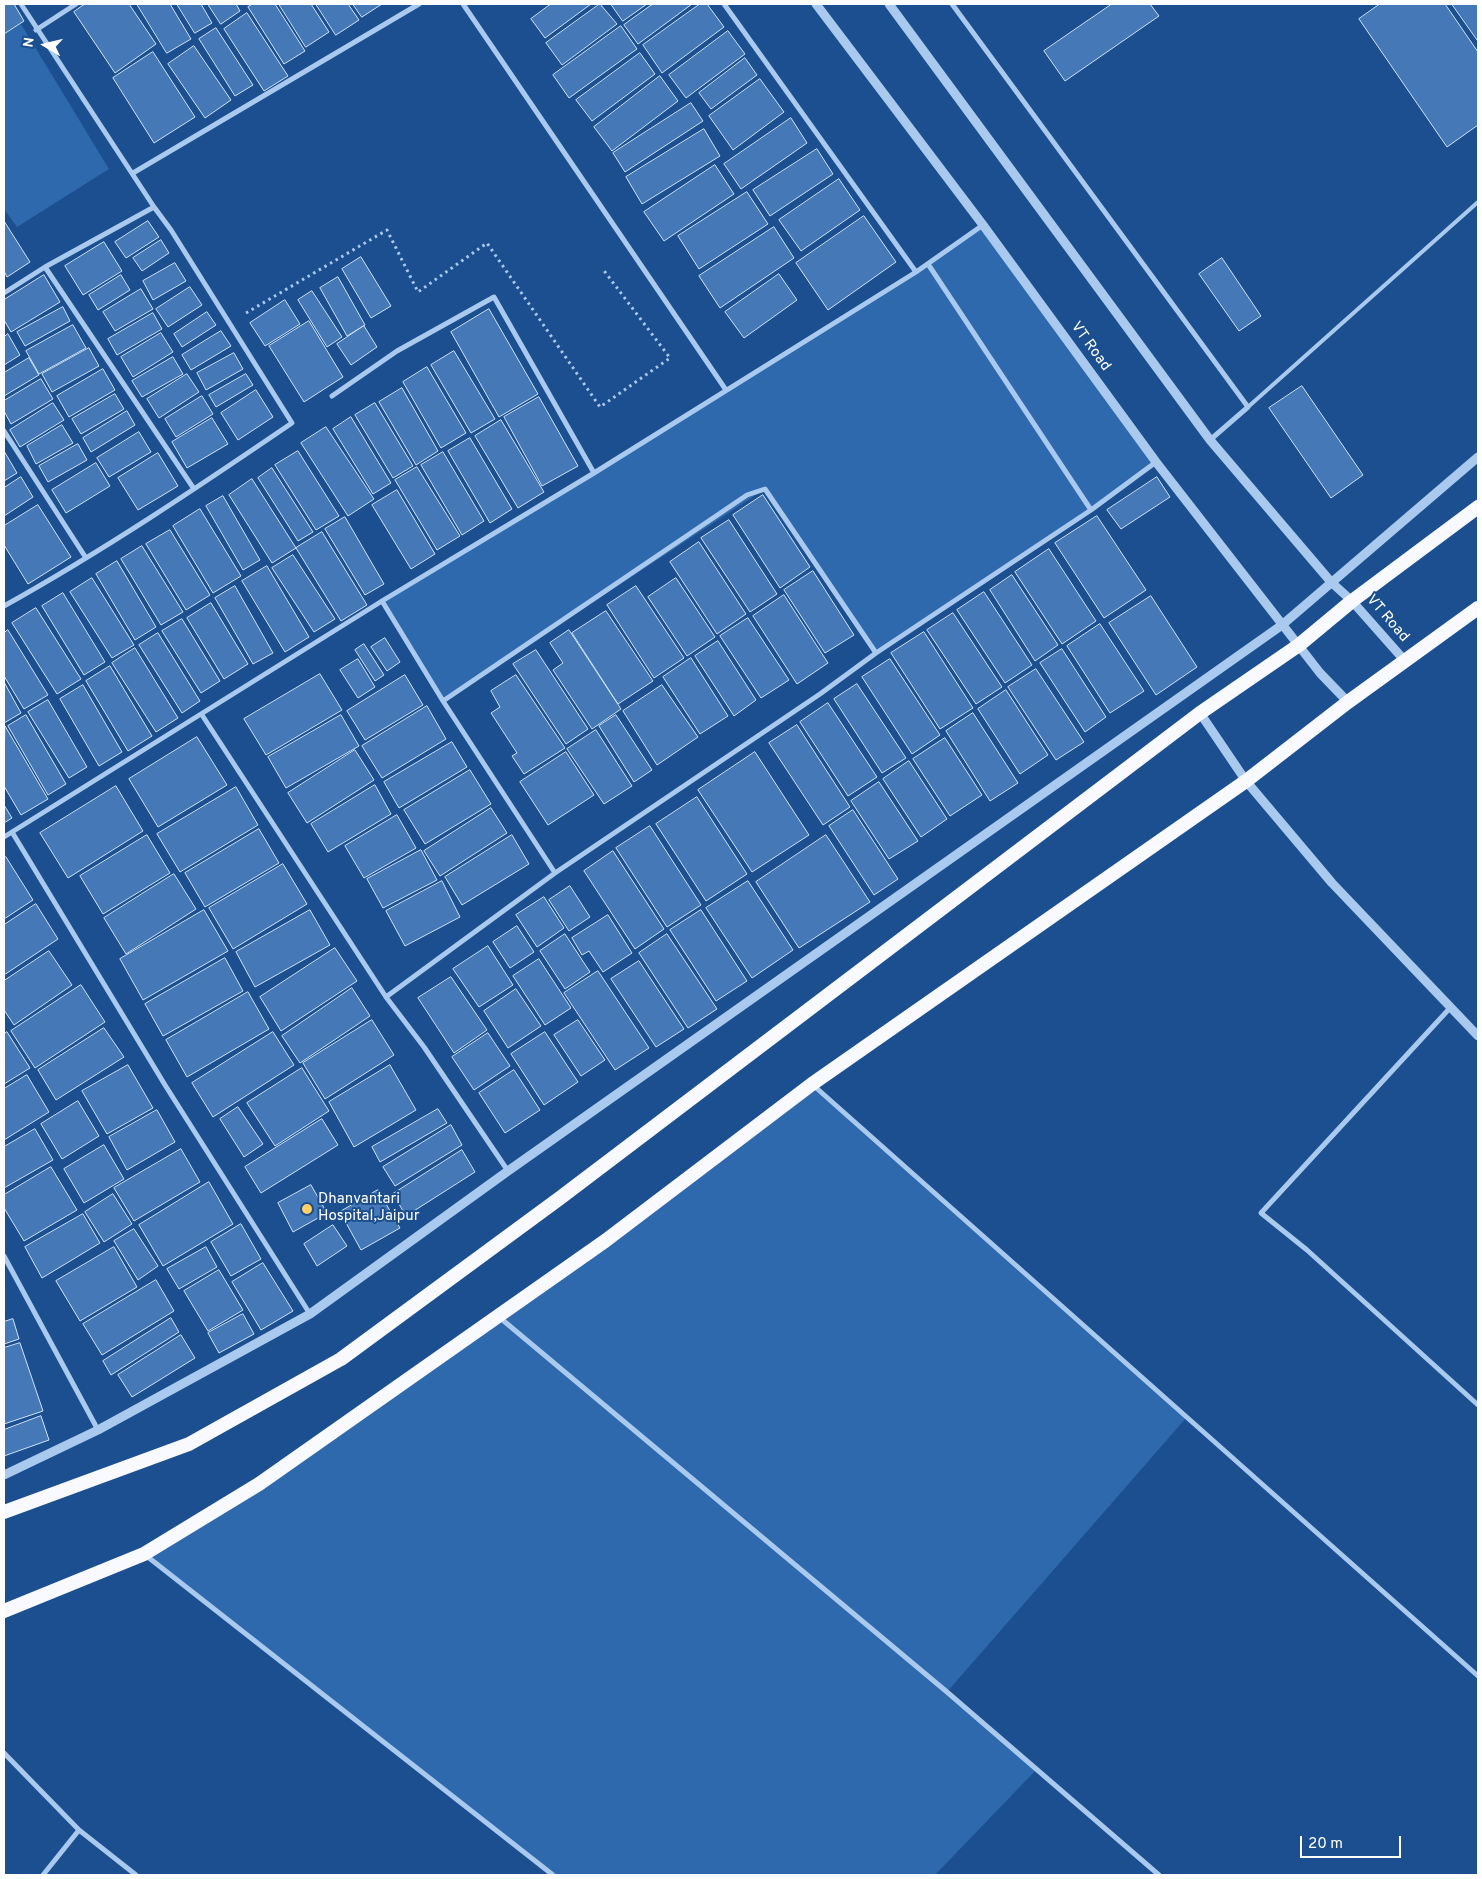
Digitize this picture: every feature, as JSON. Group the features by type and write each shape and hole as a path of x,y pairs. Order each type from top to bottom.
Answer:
{"highway":[{"path":"4,1512 190,1444 341,1359 552,1203 1200,713 1299,645 1352,601 1478,507"},
{"path":"4,1611 144,1554 260,1484 605,1241 812,1084 1246,781 1348,702 1475,614"}],"street":[{"path":"4,606 86,558 194,490 292,423 171,230 20,4"},
{"path":"36,30 76,4"},
{"path":"133,173 419,4"},
{"path":"463,4 726,390"},
{"path":"724,4 916,272"},
{"name":"VT Road","path":"816,4 983,224 1156,462 1282,625 1320,672 1348,702"},
{"name":"VT Road","path":"889,4 1210,440 1331,582 1352,601 1405,661"},
{"path":"952,4 1248,407 1210,440"},
{"path":"4,293 45,267 154,207"},
{"path":"4,838 382,601 594,473 916,272 983,224"},
{"path":"928,264 1091,510"},
{"path":"45,267 194,490"},
{"path":"332,396 397,351 494,297 594,473"},
{"path":"4,431 86,558"},
{"path":"4,1475 98,1430 310,1314 508,1171 1282,625 1478,457"},
{"path":"386,997 555,873 820,694 876,653 1091,510 1156,462"},
{"path":"443,701 747,495 765,488 876,653"},
{"path":"382,601 443,701 555,873"},
{"path":"1200,713 1246,781 1332,884 1478,1036"},
{"path":"202,715 386,997 424,1047 508,1171"},
{"path":"12,832 165,1085 310,1314"},
{"path":"1450,1008 1261,1212 1307,1250 1478,1405"},
{"path":"812,1084 1478,1676"},
{"path":"4,1256 98,1430"},
{"path":"499,1317 947,1692 1159,1875"},
{"path":"144,1554 553,1875"},
{"path":"4,1753 79,1830 136,1875"},
{"path":"43,1875 79,1830"}],"lane":[{"path":"1248,407 1478,202"}],"shaded area":[{"path":"21,24 109,169 17,227 4,209 4,34"},
{"path":"983,225 1156,462 1091,510 876,653 765,489 443,701 382,601 916,272"},
{"path":"812,1084 1186,1418 947,1692 1037,1769 935,1875 553,1875 144,1554 499,1317"}],"building":[{"path":"4,4 14,4 24,21 4,34"},
{"path":"85,4 129,4 156,44 115,73 74,12"},
{"path":"137,4 170,4 191,39 167,53"},
{"path":"177,4 201,4 212,23 195,33"},
{"path":"208,4 236,4 240,11 221,24"},
{"path":"253,4 275,4 305,51 284,64 248,7"},
{"path":"279,4 311,4 329,32 306,47"},
{"path":"316,4 348,4 359,20 336,35"},
{"path":"353,4 382,4 362,17"},
{"path":"551,4 591,4 545,38 531,19"},
{"path":"600,4 617,24 562,65 546,43"},
{"path":"611,4 647,4 623,21"},
{"path":"653,4 692,4 638,44 624,25"},
{"path":"700,4 707,4 724,27 662,73 643,45"},
{"path":"1112,4 1150,4 1159,16 1065,81 1044,51"},
{"path":"1380,4 1445,4 1478,52 1478,125 1447,147 1359,19"},
{"path":"1452,4 1478,4 1478,41"},
{"path":"247,13 288,76 264,91 224,29"},
{"path":"621,26 637,49 569,98 553,75"},
{"path":"216,28 253,85 235,96 199,39"},
{"path":"728,31 745,54 686,98 669,75"},
{"path":"194,46 231,100 205,118 168,64"},
{"path":"153,52 195,117 154,143 113,78"},
{"path":"640,53 655,74 592,121 576,100"},
{"path":"745,58 757,75 711,109 699,93"},
{"path":"660,76 678,101 612,151 594,127"},
{"path":"760,79 784,112 733,150 709,116"},
{"path":"691,103 703,121 625,172 613,153"},
{"path":"791,118 807,143 741,189 724,164"},
{"path":"704,129 720,156 642,204 626,177"},
{"path":"817,149 833,174 770,216 753,190"},
{"path":"715,165 734,194 664,241 644,212"},
{"path":"839,179 860,210 801,251 779,220"},
{"path":"747,192 768,224 699,269 678,236"},
{"path":"864,216 896,262 828,310 796,263"},
{"path":"4,221 30,262 7,277 4,271"},
{"path":"148,221 159,237 126,258 115,242"},
{"path":"774,227 794,258 720,308 699,276"},
{"path":"161,240 169,253 142,271 133,258"},
{"path":"104,242 122,271 83,295 65,266"},
{"path":"361,257 391,306 371,318 342,269"},
{"path":"1222,258 1261,316 1239,331 1199,274"},
{"path":"175,263 186,281 153,300 143,281"},
{"path":"779,274 797,300 744,338 725,312"},
{"path":"44,275 60,302 11,332 4,320 4,300"},
{"path":"121,275 130,290 98,310 89,295"},
{"path":"338,277 365,325 347,336 320,288"},
{"path":"190,287 202,305 168,327 156,309"},
{"path":"141,289 153,309 115,331 103,312"},
{"path":"312,291 342,337 327,347 298,300"},
{"path":"285,300 300,324 265,346 250,323"},
{"path":"63,307 70,321 25,346 17,332"},
{"path":"489,309 538,394 499,417 451,332"},
{"path":"207,312 216,325 182,347 174,334"},
{"path":"153,313 162,329 117,355 108,339"},
{"path":"309,321 343,377 304,402 269,346"},
{"path":"73,325 86,348 39,374 26,351"},
{"path":"364,326 377,347 351,365 337,344"},
{"path":"221,331 231,346 191,370 182,355"},
{"path":"161,333 173,352 133,377 121,357"},
{"path":"8,334 20,355 4,365 4,337"},
{"path":"89,348 99,366 52,392 42,374"},
{"path":"454,351 495,419 471,433 431,365"},
{"path":"234,353 243,369 206,390 197,373"},
{"path":"173,357 183,374 142,397 132,381"},
{"path":"29,358 39,375 4,396 4,373"},
{"path":"427,367 466,433 441,448 403,382"},
{"path":"103,369 115,390 69,417 57,396"},
{"path":"187,374 199,392 159,418 147,399"},
{"path":"246,374 253,385 216,407 209,395"},
{"path":"41,379 53,399 11,424 4,411 4,401"},
{"path":"1302,386 1363,475 1331,498 1269,408"},
{"path":"402,388 438,451 416,465 379,402"},
{"path":"256,390 273,417 238,440 221,413"},
{"path":"115,394 124,409 81,434 72,419"},
{"path":"202,396 213,414 176,437 165,419"},
{"path":"539,397 578,466 542,486 504,417"},
{"path":"53,403 64,420 20,447 10,430"},
{"path":"375,403 413,466 393,478 355,415"},
{"path":"127,411 135,425 91,452 83,438"},
{"path":"351,417 391,483 373,494 333,429"},
{"path":"212,418 228,444 187,468 172,442"},
{"path":"501,420 544,492 518,508 475,436"},
{"path":"62,425 73,443 36,464 27,446"},
{"path":"326,427 374,499 348,516 301,443"},
{"path":"139,432 151,452 109,477 97,458"},
{"path":"470,438 512,509 490,523 448,451"},
{"path":"78,444 87,460 48,482 39,466"},
{"path":"4,451 17,473 4,481"},
{"path":"298,451 339,516 316,530 275,465"},
{"path":"443,452 484,521 462,535 421,465"},
{"path":"158,453 178,486 138,510 118,478"},
{"path":"96,463 110,486 66,513 52,490"},
{"path":"417,467 460,536 437,550 395,480"},
{"path":"272,468 313,532 298,541 258,478"},
{"path":"21,477 33,497 4,516 4,488"},
{"path":"1157,477 1170,497 1121,529 1107,510"},
{"path":"252,479 296,548 272,563 229,495"},
{"path":"397,490 435,554 411,569 372,505"},
{"path":"763,495 810,567 780,588 733,515"},
{"path":"223,496 260,560 243,570 206,506"},
{"path":"38,505 71,557 28,584 4,545 4,526"},
{"path":"200,509 241,576 213,593 173,526"},
{"path":"1097,516 1146,590 1104,618 1055,543"},
{"path":"345,517 384,584 365,595 325,529"},
{"path":"729,520 777,594 750,612 701,538"},
{"path":"170,530 210,595 186,610 146,544"},
{"path":"322,532 367,605 341,621 296,548"},
{"path":"699,542 746,614 717,634 670,562"},
{"path":"142,546 183,612 161,625 121,559"},
{"path":"1049,549 1096,621 1062,644 1015,572"},
{"path":"293,555 335,619 314,632 272,568"},
{"path":"117,561 156,627 135,640 96,574"},
{"path":"267,566 309,637 285,652 242,581"},
{"path":"813,571 854,635 825,653 784,590"},
{"path":"1012,575 1058,645 1035,661 990,590"},
{"path":"92,578 134,645 112,658 70,592"},
{"path":"676,578 715,637 687,656 648,597"},
{"path":"235,586 273,653 253,664 215,598"},
{"path":"636,586 684,658 654,678 607,605"},
{"path":"984,592 1032,665 1005,683 957,610"},
{"path":"63,593 105,662 84,675 42,606"},
{"path":"784,595 828,663 797,684 753,616"},
{"path":"1151,596 1197,667 1156,695 1109,623"},
{"path":"211,603 248,664 224,679 187,618"},
{"path":"36,608 81,679 57,694 12,623"},
{"path":"606,611 653,681 618,704 572,633"},
{"path":"953,613 1002,687 976,704 927,630"},
{"path":"748,618 789,680 761,698 720,636"},
{"path":"182,619 220,681 201,693 162,631"},
{"path":"1100,624 1144,691 1110,713 1067,646"},
{"path":"8,630 48,695 24,709 4,676 4,633"},
{"path":"569,630 621,709 592,729 553,670 563,663 550,643"},
{"path":"924,632 973,708 940,729 891,653"},
{"path":"158,633 200,701 182,713 139,645"},
{"path":"385,638 400,662 387,671 371,647"},
{"path":"718,641 756,700 734,716 695,656"},
{"path":"364,644 384,675 375,681 355,650"},
{"path":"135,648 178,718 156,732 112,663"},
{"path":"1062,649 1106,717 1085,732 1040,663"},
{"path":"536,650 588,729 566,744 513,664"},
{"path":"691,658 728,716 700,734 663,677"},
{"path":"358,659 375,687 358,698 340,670"},
{"path":"890,659 940,735 912,754 862,677"},
{"path":"110,666 152,736 128,751 86,681"},
{"path":"1036,669 1084,742 1056,760 1008,687"},
{"path":"320,674 342,710 266,755 244,719"},
{"path":"405,675 423,705 365,740 347,711"},
{"path":"516,675 565,748 524,774 512,756 517,753 491,713 500,707 491,691"},
{"path":"4,682 21,713 4,723"},
{"path":"857,684 906,758 882,773 834,699"},
{"path":"83,685 122,752 99,766 60,699"},
{"path":"662,685 698,737 657,765 623,711"},
{"path":"1006,690 1048,755 1020,774 978,709"},
{"path":"48,700 87,767 69,778 28,712"},
{"path":"828,703 877,777 848,796 800,722"},
{"path":"427,706 446,739 382,778 362,746"},
{"path":"973,713 1018,783 990,801 946,731"},
{"path":"26,715 66,784 48,795 8,726"},
{"path":"341,715 359,746 286,788 268,757"},
{"path":"616,715 652,770 634,782 599,726"},
{"path":"797,725 850,807 823,825 769,743"},
{"path":"5,726 48,799 21,815 4,786"},
{"path":"596,730 632,786 604,804 567,749"},
{"path":"197,737 227,785 158,827 129,779"},
{"path":"945,738 982,795 950,816 913,759"},
{"path":"452,742 467,767 399,808 384,782"},
{"path":"355,750 374,780 307,823 288,793"},
{"path":"566,752 594,795 548,825 520,782"},
{"path":"755,752 809,835 752,872 698,790"},
{"path":"909,761 947,819 921,837 883,779"},
{"path":"470,770 491,804 425,844 404,810"},
{"path":"879,782 918,841 889,859 851,801"},
{"path":"375,785 391,814 328,852 311,824"},
{"path":"116,786 143,831 68,878 40,833"},
{"path":"236,787 258,825 180,872 157,834"},
{"path":"697,797 747,874 706,901 656,824"},
{"path":"4,805 12,818 4,823"},
{"path":"491,808 507,833 440,876 424,851"},
{"path":"853,810 898,879 874,895 829,826"},
{"path":"397,815 416,848 364,878 345,846"},
{"path":"650,826 701,905 667,927 616,848"},
{"path":"259,829 279,863 205,907 185,873"},
{"path":"147,835 170,873 103,914 80,876"},
{"path":"512,835 529,864 462,905 445,877"},
{"path":"826,835 870,902 799,948 756,882"},
{"path":"421,850 437,880 383,908 367,879"},
{"path":"613,851 664,929 635,949 584,871"},
{"path":"6,857 33,900 4,919 4,858"},
{"path":"283,864 307,904 233,949 209,908"},
{"path":"174,874 196,909 126,954 104,918"},
{"path":"442,881 460,917 405,946 386,911"},
{"path":"748,881 793,950 752,978 706,908"},
{"path":"570,886 590,917 569,931 549,900"},
{"path":"544,897 564,928 537,947 516,915"},
{"path":"36,904 58,939 4,975 4,925"},
{"path":"204,910 228,951 143,1000 120,959"},
{"path":"310,910 330,945 255,987 236,952"},
{"path":"701,910 747,981 716,1001 670,930"},
{"path":"608,915 632,953 603,972 589,951 582,955 572,938"},
{"path":"517,926 534,952 510,968 493,942"},
{"path":"565,934 590,972 565,989 540,951"},
{"path":"667,934 717,1009 688,1028 639,953"},
{"path":"488,946 513,985 479,1007 453,969"},
{"path":"335,948 357,981 281,1031 260,997"},
{"path":"49,951 72,985 14,1025 4,1010 4,981"},
{"path":"225,958 243,991 163,1036 145,1004"},
{"path":"539,959 571,1008 545,1025 513,976"},
{"path":"639,961 684,1029 656,1047 611,979"},
{"path":"598,971 649,1048 615,1070 564,993"},
{"path":"451,977 487,1030 454,1053 418,998"},
{"path":"81,985 105,1022 35,1068 11,1031"},
{"path":"352,988 370,1016 300,1063 282,1036"},
{"path":"516,989 541,1026 508,1048 484,1011"},
{"path":"248,992 269,1029 187,1077 166,1040"},
{"path":"372,1020 394,1055 325,1099 303,1063"},
{"path":"578,1020 605,1060 581,1076 554,1035"},
{"path":"104,1028 124,1057 56,1100 38,1070"},
{"path":"7,1032 30,1068 4,1084 4,1034"},
{"path":"273,1032 294,1065 213,1117 192,1083"},
{"path":"545,1032 578,1082 544,1105 511,1054"},
{"path":"488,1033 510,1066 474,1090 452,1057"},
{"path":"128,1065 153,1108 107,1134 82,1091"},
{"path":"390,1065 416,1110 354,1147 329,1102"},
{"path":"302,1068 329,1111 275,1146 247,1103"},
{"path":"514,1070 540,1110 505,1133 479,1093"},
{"path":"27,1075 49,1112 4,1140 4,1089"},
{"path":"78,1101 99,1136 62,1159 41,1124"},
{"path":"238,1107 263,1144 244,1157 220,1119"},
{"path":"438,1109 447,1123 380,1162 372,1147"},
{"path":"157,1110 175,1142 127,1170 109,1137"},
{"path":"322,1119 338,1145 261,1193 245,1167"},
{"path":"451,1125 462,1145 395,1186 383,1167"},
{"path":"35,1129 53,1160 4,1188 4,1147"},
{"path":"104,1145 124,1179 84,1203 64,1169"},
{"path":"181,1149 200,1182 134,1221 114,1188"},
{"path":"462,1150 475,1172 406,1216 393,1194"},
{"path":"51,1167 77,1210 24,1241 4,1208 4,1195"},
{"path":"209,1182 233,1224 163,1266 139,1225"},
{"path":"311,1185 327,1213 293,1232 278,1203"},
{"path":"378,1190 400,1228 361,1250 340,1212"},
{"path":"113,1194 132,1224 104,1242 85,1212"},
{"path":"83,1214 100,1243 42,1278 25,1247"},
{"path":"241,1224 261,1259 231,1276 211,1242"},
{"path":"333,1225 347,1246 317,1266 304,1244"},
{"path":"134,1229 158,1266 138,1280 114,1241"},
{"path":"114,1247 137,1287 80,1321 56,1281"},
{"path":"206,1247 217,1267 179,1289 167,1269"},
{"path":"263,1263 293,1311 261,1330 232,1282"},
{"path":"219,1270 243,1310 208,1331 184,1291"},
{"path":"156,1280 174,1311 102,1355 83,1324"},
{"path":"243,1314 254,1334 219,1353 208,1333"},
{"path":"171,1318 179,1332 111,1375 103,1361"},
{"path":"13,1319 19,1339 4,1344 4,1322"},
{"path":"181,1335 195,1358 132,1397 118,1375"},
{"path":"20,1343 43,1411 4,1424 4,1348"},
{"path":"41,1416 49,1440 4,1456 4,1430"}],"place":[{"name":"Dhanvantari Hospital,Jaipur","path":"307,1209"}]}
